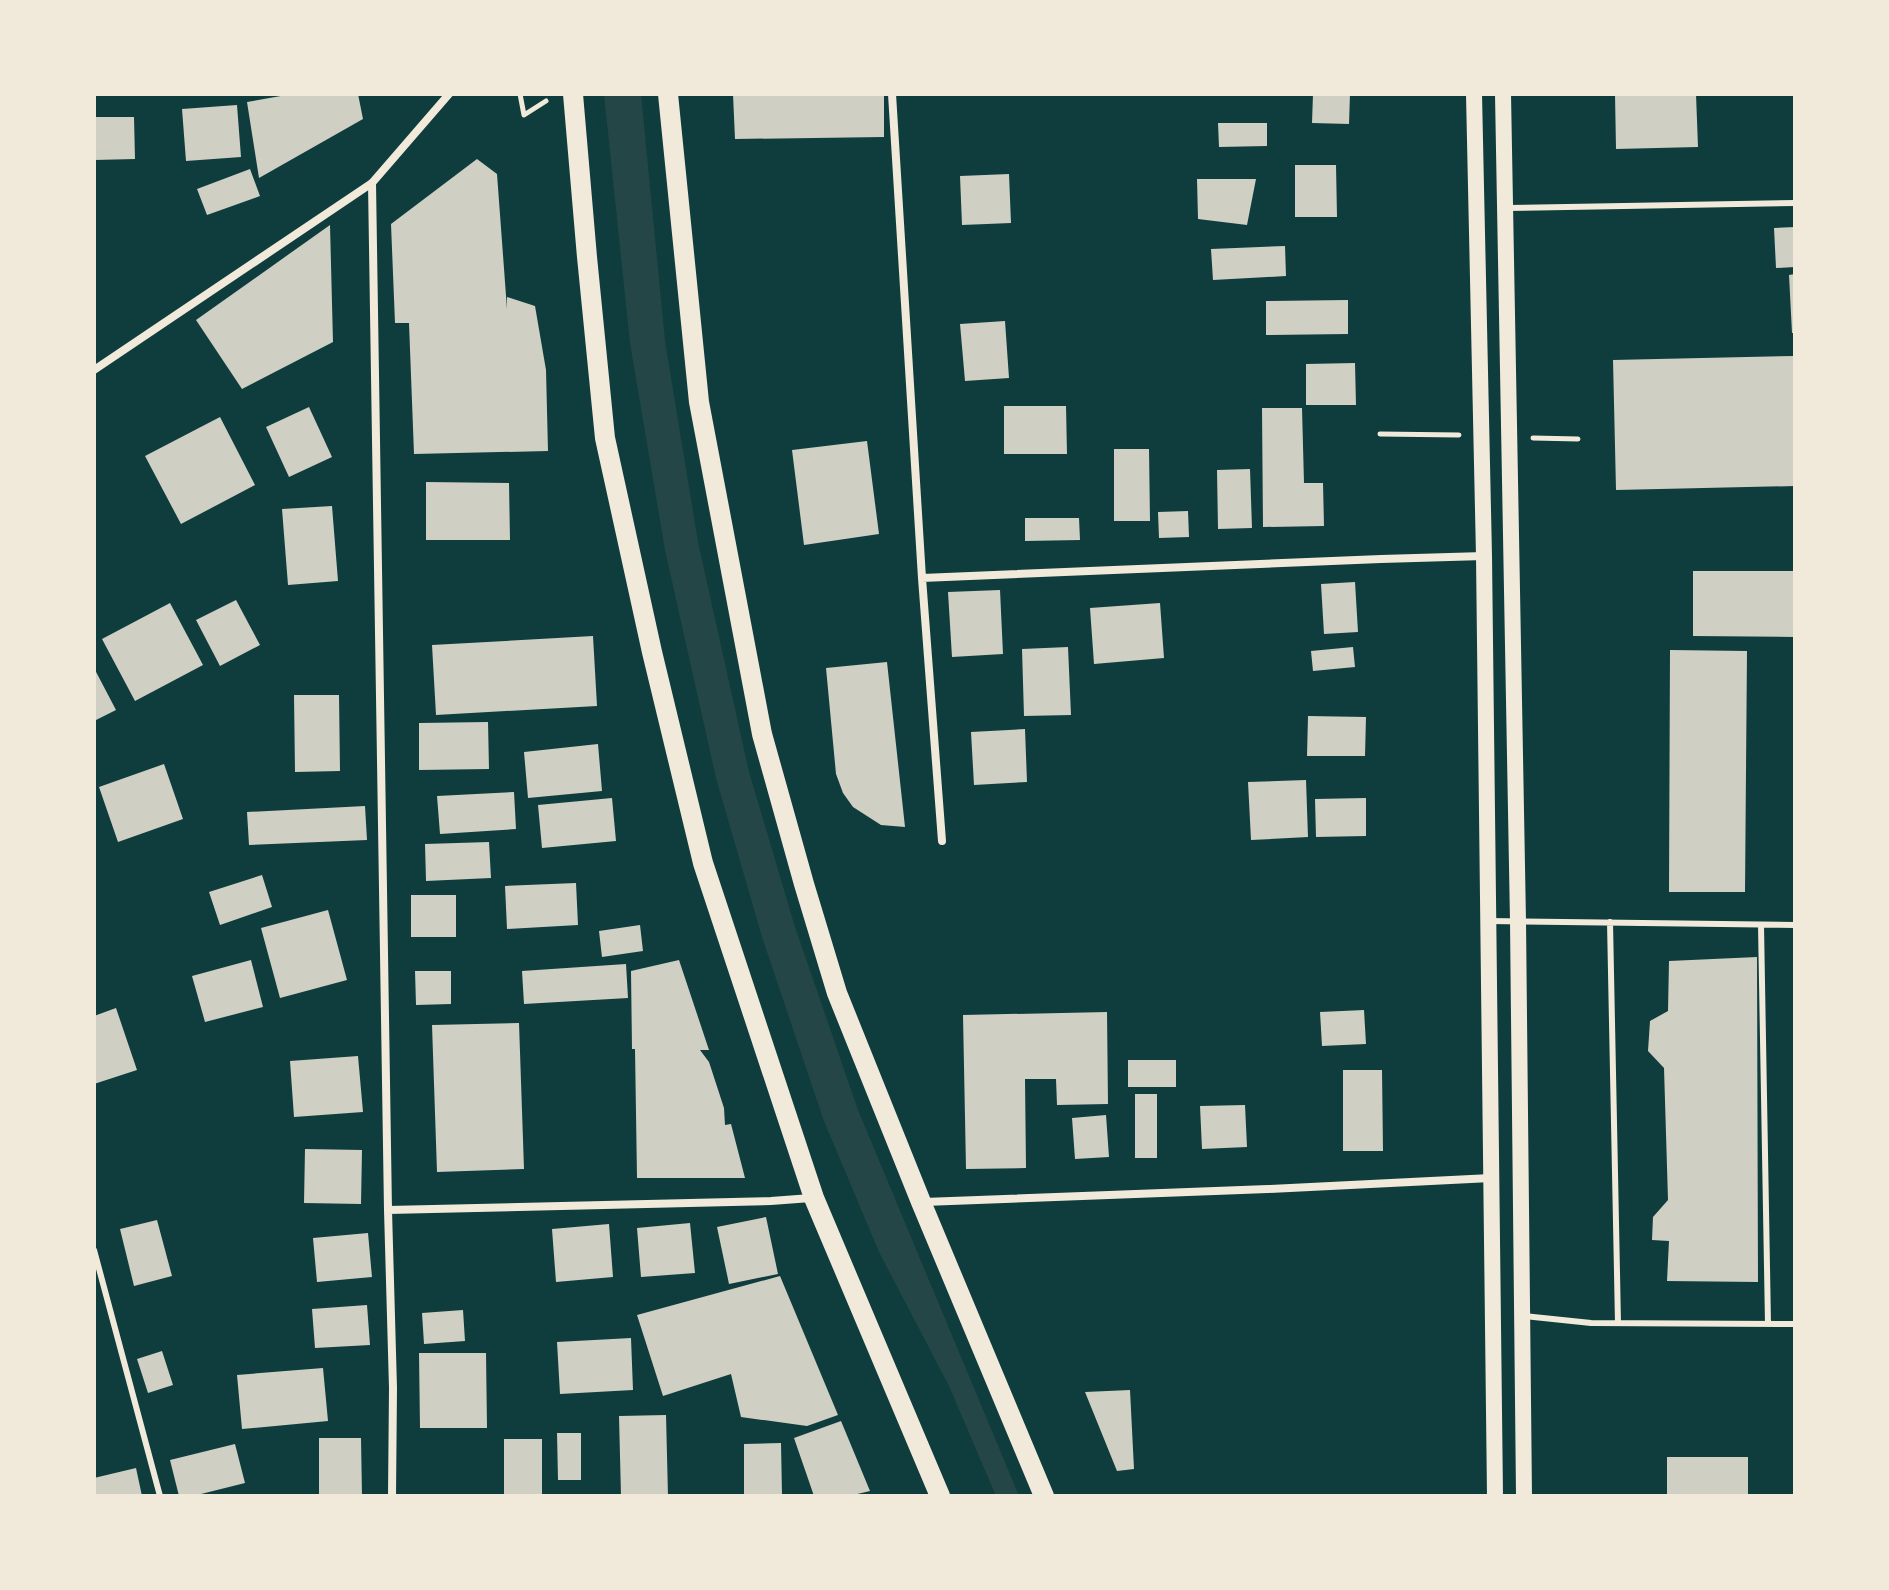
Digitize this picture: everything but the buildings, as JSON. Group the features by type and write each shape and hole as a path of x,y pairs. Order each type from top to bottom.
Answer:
{"main road":[{"path":"573,94 605,438 655,666 703,863 814,1198 940,1496"},
{"path":"668,94 699,402 762,734 837,993 1044,1496"},
{"path":"1474,94 1484,556 1495,1496"},
{"path":"1503,94 1518,921 1524,1496"}],"street":[{"path":"94,370 372,183 449,94"},
{"path":"892,94 942,841"},
{"path":"372,183 393,1388 392,1496"},
{"path":"922,578 1484,556"},
{"path":"921,1202 1491,1178"},
{"path":"388,1210 814,1198"}],"lane":[{"path":"1506,208 1795,203"},
{"path":"1489,921 1795,925"},
{"path":"1610,922 1618,1323"},
{"path":"1761,925 1768,1324"},
{"path":"94,1250 160,1496"},
{"path":"1522,1316 1591,1323 1795,1324"}],"path":[{"path":"520,94 524,115 557,94"}],"shaded area":[{"path":"604,94 641,94 665,341 698,542 749,772 795,927 858,1110 1019,1496 996,1496 949,1386 879,1252 824,1121 762,937 716,778 665,550 630,343"}]}
